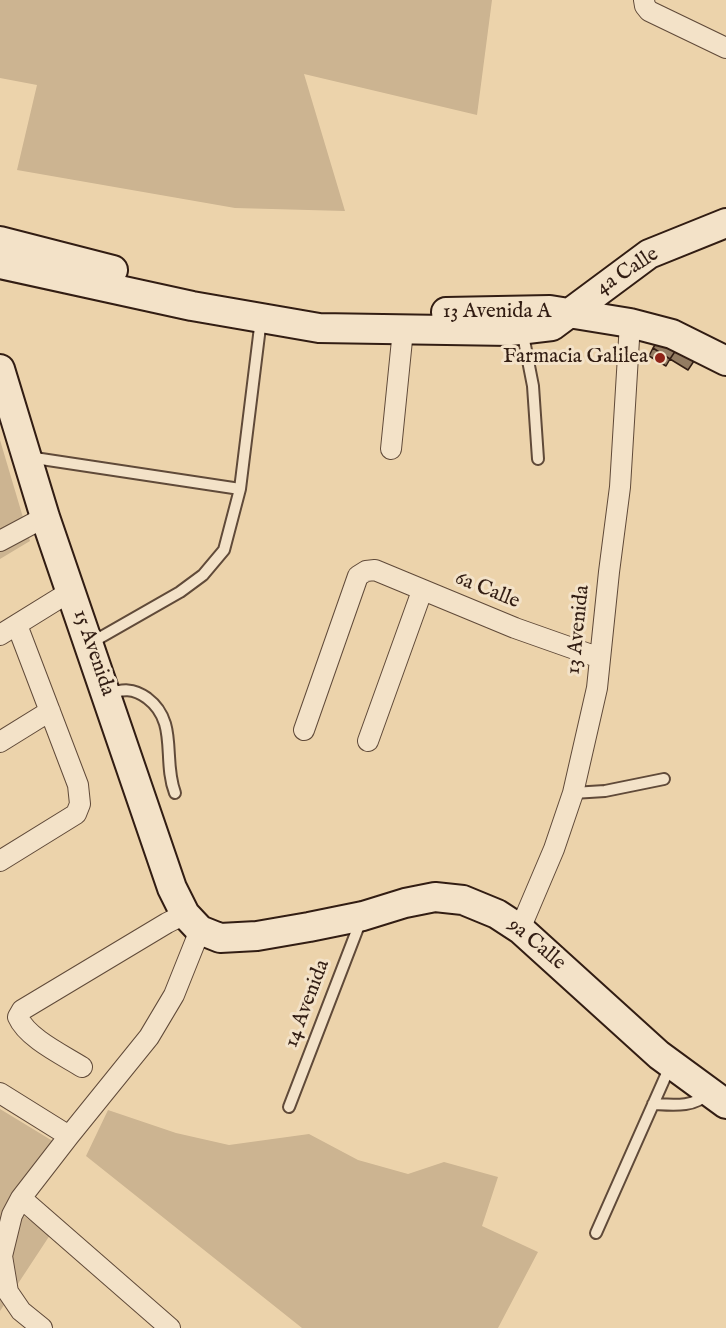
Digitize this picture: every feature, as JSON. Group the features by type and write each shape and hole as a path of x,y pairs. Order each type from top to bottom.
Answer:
{"street":[{"path":"644,3 649,11 726,48"},
{"name":"4a Calle","path":"568,314 649,254 726,223"},
{"name":"13 Avenida A","path":"0,242 223,297 282,307 388,314 550,310 568,314"},
{"name":"13 Avenida A","path":"0,264 261,320 319,328 522,330 552,326 568,314"},
{"path":"568,314 630,323 672,334 726,361"},
{"name":"13 Avenida","path":"520,929 554,849 573,793 597,688 620,487 630,323"},
{"path":"391,449 403,330"},
{"name":"15 Avenida","path":"0,369 45,517 172,888 192,922"},
{"path":"0,541 45,517"},
{"name":"6a Calle","path":"304,730 358,576 366,571 375,570 515,628 600,658"},
{"path":"0,635 71,591"},
{"path":"368,741 422,591"},
{"path":"0,861 76,814 80,804 78,785 17,625"},
{"path":"0,742 50,711"},
{"name":"9a Calle","path":"192,922 220,938 257,936 363,916 405,903 435,897 463,900 497,914 520,929 671,1064 718,1098"},
{"path":"42,1328 21,1311 8,1292 2,1256 12,1215 21,1198 149,1037 174,995 192,922 167,923 22,1010 18,1017 22,1027 58,1053 82,1066"},
{"path":"0,1093 69,1136"},
{"path":"21,1198 170,1328"}],"lane":[{"path":"89,644 180,592 203,575 224,549 240,489 261,320"},
{"path":"522,330 533,386 538,459"},
{"path":"28,457 240,489"},
{"path":"107,694 130,689 139,693 159,709 168,729 170,779 175,793"},
{"path":"573,793 605,791 664,779"},
{"name":"14 Avenida","path":"289,1107 363,916"},
{"path":"596,1233 671,1064"},
{"path":"653,1104 687,1104 718,1098"}],"shaded area":[{"path":"0,0 492,0 477,115 304,74 345,211 235,208 17,170 37,85 0,78"},
{"path":"0,440 30,541 0,559"},
{"path":"0,1109 56,1143 10,1206 50,1235 0,1311"},
{"path":"108,1110 176,1133 229,1145 309,1134 358,1160 408,1174 444,1162 498,1177 482,1226 538,1252 498,1328 302,1328 86,1156"}],"building":[{"path":"663,333 680,344 670,359 653,348"},
{"path":"680,344 698,355 688,370 670,359"},
{"name":"Farmacia Galilea","path":"653,348 670,359 666,366 649,356"}],"place":[{"name":"Farmacia Galilea","path":"660,358"}]}
